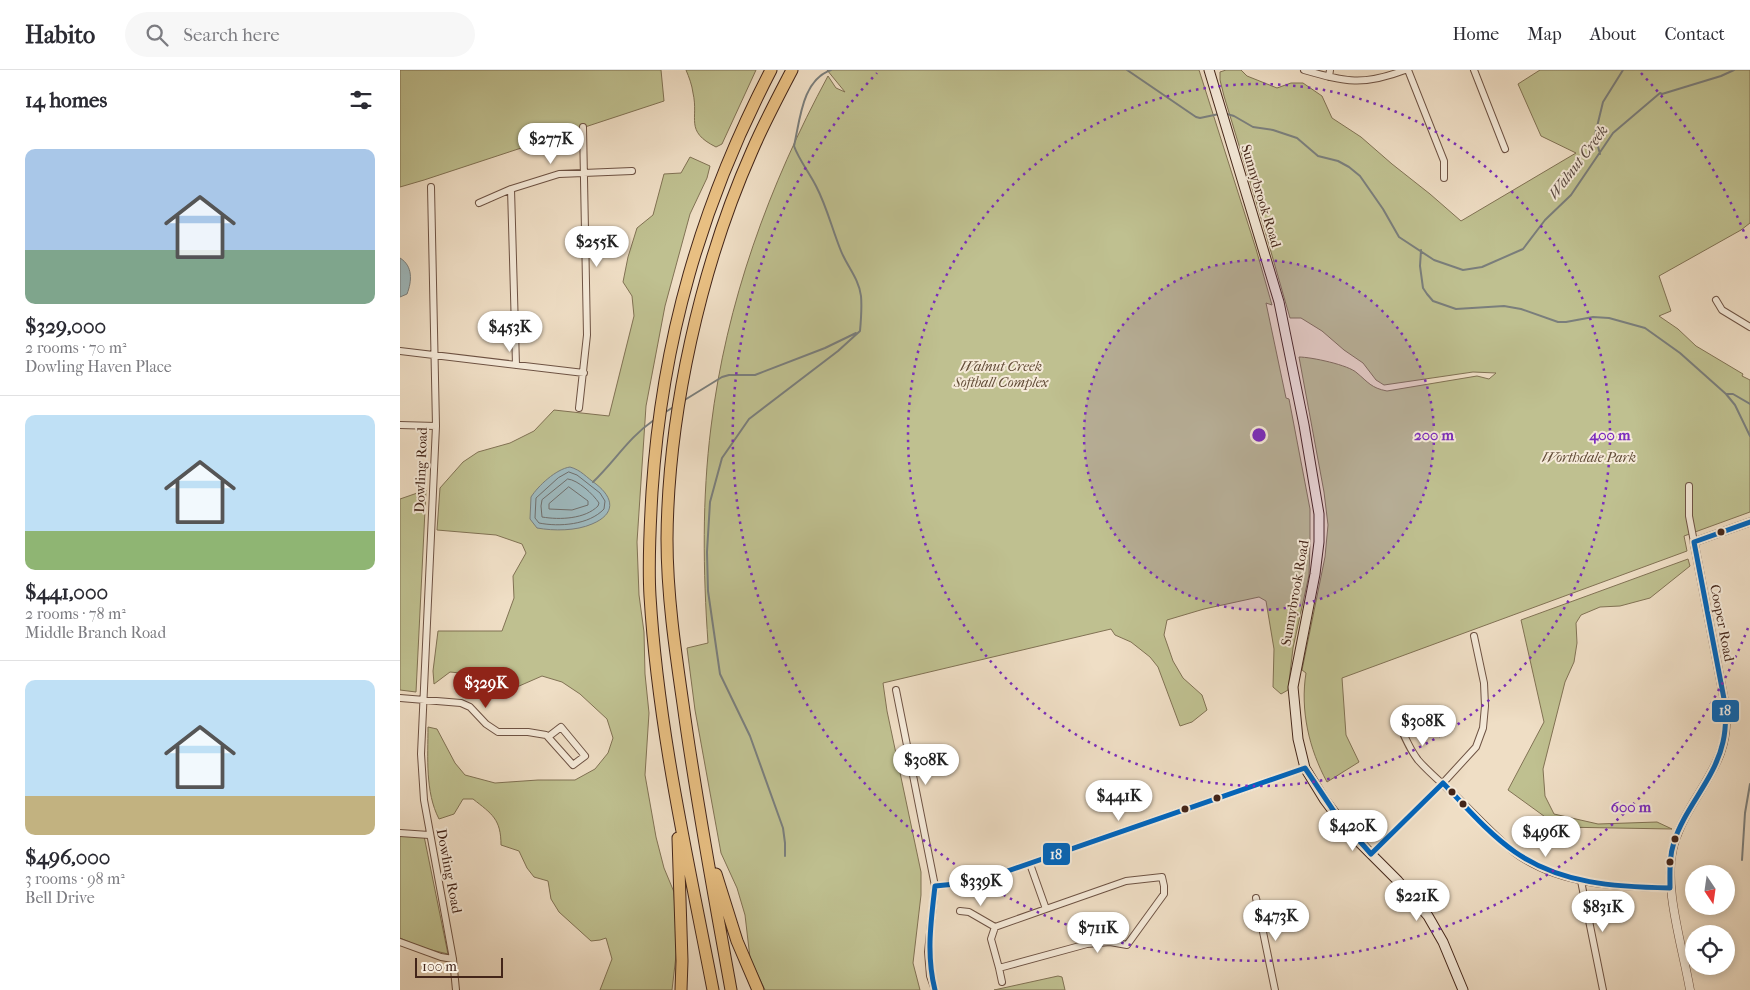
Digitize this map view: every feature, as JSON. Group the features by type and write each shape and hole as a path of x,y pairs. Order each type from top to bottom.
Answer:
{"highway":[{"path":"713,990 676,798 657,675 650,593 650,524 656,442 666,375 681,300 696,247 734,146 771,70"},
{"path":"731,990 689,750 673,633 667,539 675,434 687,366 708,275 731,202 752,150 792,70"},
{"path":"676,798 682,961 681,990"},
{"path":"704,835 737,941 758,990"}],"main road":[{"name":"Sunnybrook Road","path":"1209,70 1279,302 1304,425 1319,514 1319,542 1315,574 1293,687 1298,739 1305,768 1336,816 1398,881 1428,916 1443,942 1463,990"}],"street":[{"path":"1304,70 1329,74 1348,81 1370,81 1407,70 1444,160 1444,178"},
{"path":"1474,70 1505,149"},
{"path":"579,408 587,335 583,127"},
{"path":"479,203 511,189 559,174 632,172"},
{"name":"Dowling Road","path":"431,187 436,426 420,754 429,835 453,959 456,990"},
{"path":"511,189 516,365"},
{"path":"1716,300 1722,310 1750,327"},
{"path":"400,351 584,373"},
{"path":"400,425 436,426"},
{"name":"Cooper Road","path":"1689,486 1689,516 1725,704 1727,727 1720,753 1683,823 1671,856 1670,888 1690,990"},
{"path":"1694,542 1750,522"},
{"path":"1371,854 1443,783 1476,747 1483,728 1486,706 1484,683 1474,636"},
{"path":"896,690 935,886 928,952 930,976 935,990"},
{"path":"400,698 461,703 470,707 486,724 498,732 546,734 548,737 573,765 584,756 561,726 548,737"},
{"path":"1396,716 1404,736 1418,760 1516,853 1543,868 1582,881 1630,887 1670,888"},
{"path":"935,886 976,882 1305,768"},
{"path":"400,833 429,835"},
{"path":"1030,864 1046,909"},
{"path":"995,927 1126,881 1162,877 1164,894 1127,945 1110,942 1087,944 999,968"},
{"path":"1582,881 1603,990"},
{"path":"1256,898 1275,990"},
{"path":"960,911 970,912 995,927"},
{"path":"995,927 991,939 1002,982"},
{"path":"400,942 441,957 453,959"}],"green space":[{"path":"400,70 661,70 664,101 400,187"},
{"path":"686,70 756,70 722,144 716,147 706,141 696,130 693,90"},
{"name":"Walnut Creek Softball Complex","path":"827,70 1199,70 1272,305 1266,303 1286,398 1289,399 1310,509 1309,575 1293,648 1288,690 1281,694 1273,687 1274,649 1266,601 1259,597 1204,609 1167,620 1164,635 1173,661 1183,678 1202,695 1207,710 1192,722 1180,726 1158,667 1150,657 1131,642 1115,635 1111,629 883,683 887,711 921,872 921,895 913,963 920,990 765,990 750,958 745,915 737,888 721,853 695,710 687,648 708,643 704,562 706,481 711,427 727,335 739,290 769,202 787,159 828,76 836,88 845,92"},
{"name":"Worthdale Park","path":"1241,70 1247,76 1277,88 1291,83 1303,83 1322,96 1332,118 1361,137 1461,221 1576,153 1541,136 1518,84 1540,70 1750,70 1750,223 1741,230 1659,276 1671,311 1659,316 1678,329 1696,346 1750,380 1750,512 1684,536 1687,551 1342,678 1346,735 1359,762 1327,782 1311,743 1304,701 1306,673 1302,670 1325,557 1328,525 1324,492 1299,357 1321,360 1346,367 1353,370 1373,386 1387,391 1477,376 1489,379 1496,373 1473,372 1384,385 1376,380 1363,363 1322,331 1301,318 1290,318 1224,96 1220,72"},
{"path":"690,157 710,166 707,178 690,214 665,306 646,406 637,542 639,595 644,632 645,674 649,713 645,775 656,837 664,868 674,892 677,947 672,990 600,990 612,959 606,938 591,941 559,912 551,899 548,881 534,877 527,868 519,851 501,845 501,836 494,818 473,799 463,799 454,814 439,819 431,797 428,774 428,727 437,729 455,763 465,775 495,783 575,780 595,769 608,753 613,738 607,719 580,694 562,682 542,676 510,690 481,675 450,672 434,684 433,671 438,631 502,631 514,598 513,576 526,553 522,544 496,535 437,530 440,488 463,462 478,452 510,443 534,431 554,410 609,416 634,316 632,296 623,282 637,228 653,215 664,174 681,173"},
{"path":"426,490 416,692 400,690 400,499"},
{"path":"1688,559 1690,566 1650,598 1620,606 1600,607 1581,615 1576,623 1577,643 1574,662 1565,682 1543,769 1545,796 1554,814 1598,824 1657,822 1672,829 1559,827 1508,790 1544,722 1521,620"},
{"path":"400,835 424,836 448,954 423,948 400,938"},
{"path":"1058,976 1062,977 1065,990 994,990"}],"water":[{"path":"400,258 409,269 410,284 407,294 400,297"},
{"path":"570,467 580,472 602,489 609,500 609,511 600,520 579,528 551,530 537,528 530,519 531,497 548,479 559,471"}],"waterway":[{"path":"785,856 783,828 750,736 720,674 708,591 707,552 710,502 722,458 749,419 838,351 860,331 861,300 858,284 841,251 820,194 794,146 801,113 808,92 821,75 831,70"},
{"name":"Walnut Creek","path":"1127,70 1196,117 1200,118 1219,114"},
{"path":"1600,154 1595,135 1603,102 1623,70"},
{"name":"Walnut Creek","path":"1227,114 1253,127 1273,130 1297,138 1318,156 1338,161 1349,167 1360,176 1383,209 1399,237 1434,260 1463,270 1482,267 1523,249 1545,220 1571,195 1613,133 1660,93 1662,94 1721,76 1734,70"},
{"path":"1421,250 1420,266 1423,288 1433,301 1456,309 1504,306 1521,309 1558,322 1593,317 1609,318 1645,328 1680,353 1726,394 1735,405 1750,436"},
{"path":"683,401 722,377 729,375 755,375 825,348 856,333"},
{"path":"1726,394 1733,394 1750,404"},
{"path":"664,413 675,406"},
{"path":"593,482 637,434 654,420"},
{"path":"1742,860 1745,813 1750,784"}],"transit line":[{"name":"18","path":"935,990 930,951 935,886 976,882 1305,768 1335,813 1371,854 1443,783 1496,837 1533,863 1551,871 1590,882 1609,885 1670,888 1672,848 1685,817 1714,768 1723,742 1726,718 1725,704 1694,542 1750,522"}]}
